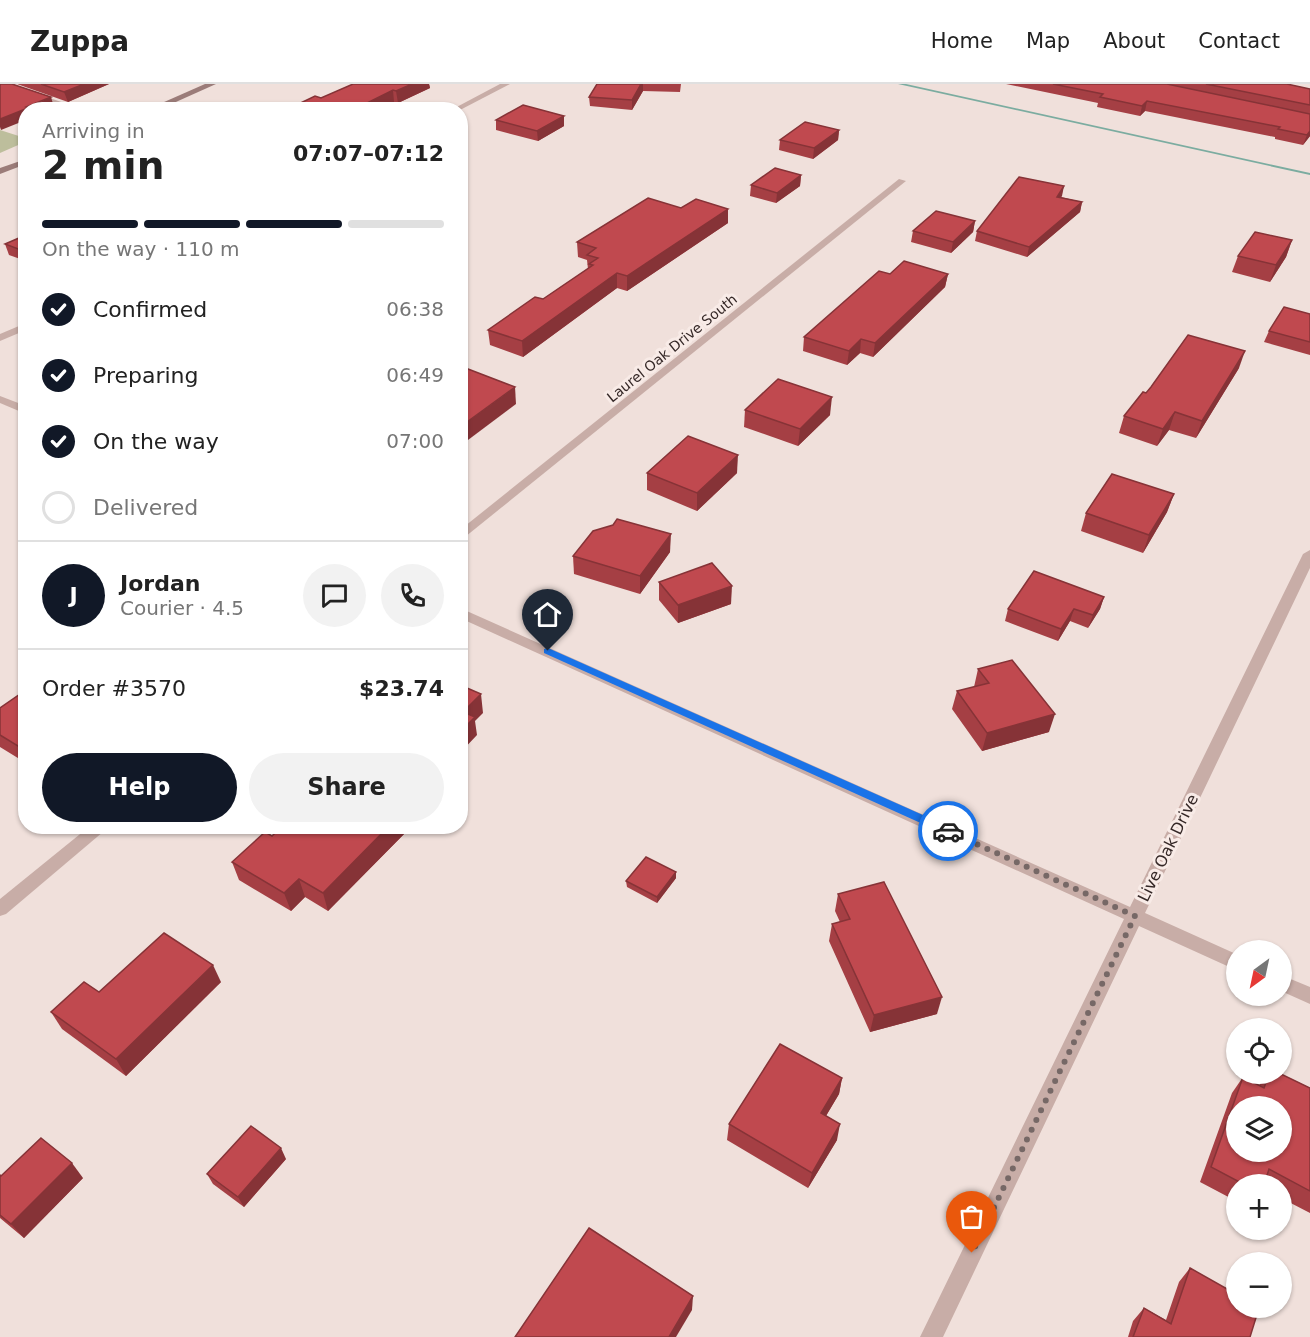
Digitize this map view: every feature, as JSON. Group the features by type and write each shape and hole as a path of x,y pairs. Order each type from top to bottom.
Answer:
{"main road":[{"path":"169,102 212,84"},
{"path":"0,171 18,164"}],"street":[{"path":"2,84 56,102"},
{"path":"468,103 506,84"},
{"name":"Laurel Oak Drive South","path":"468,531 902,181"},
{"path":"0,339 18,330"},
{"path":"0,399 18,407"},
{"name":"Live Oak Drive","path":"931,1337 1310,554"},
{"path":"468,616 1226,957"},
{"path":"0,909 92,834"},
{"path":"1292,988 1310,996"}],"green space":[{"path":"0,130 18,136 18,145 0,153"}],"building":[{"path":"0,84 12,84 51,97 38,102 18,102 18,112 0,119"},
{"path":"41,84 84,84 64,92"},
{"path":"353,84 412,84 396,91 393,90 369,102 303,102 315,96 321,98"},
{"path":"597,84 641,84 632,100 589,97"},
{"path":"1053,84 1167,84 1310,114 1310,131 1307,135 1278,129 1280,127 1147,101 1142,106 1100,97 1103,94"},
{"path":"1206,84 1287,84 1310,89 1310,105"},
{"path":"523,105 564,116 537,131 496,120"},
{"path":"805,122 839,130 814,148 780,140"},
{"path":"775,168 801,175 777,193 751,185"},
{"path":"1019,177 1064,186 1057,197 1082,202 1029,247 977,231"},
{"path":"648,198 681,208 696,199 728,209 627,276 617,273 522,341 488,330 535,297 543,299 593,265 589,264 598,258 587,255 596,248 577,242"},
{"path":"936,211 975,221 953,242 913,231"},
{"path":"1255,232 1292,240 1276,265 1238,256"},
{"path":"18,238 18,249 5,244"},
{"path":"904,261 948,274 875,343 861,339 849,351 804,337 879,271 890,274"},
{"path":"1284,307 1310,314 1310,342 1269,331"},
{"path":"1188,335 1245,351 1202,421 1175,412 1163,429 1124,416 1143,392 1146,393 1151,387"},
{"path":"468,369 515,387 468,421"},
{"path":"778,379 832,397 800,429 745,410"},
{"path":"688,436 738,455 697,493 647,473"},
{"path":"1112,474 1174,494 1149,535 1086,513"},
{"path":"617,519 671,534 640,576 573,556 593,531 613,525"},
{"path":"712,563 732,586 678,605 659,582"},
{"path":"1034,571 1104,597 1093,615 1074,609 1061,629 1008,609"},
{"path":"1012,660 1055,714 987,733 957,691 989,683 978,669"},
{"path":"468,688 481,694 468,707"},
{"path":"18,696 18,746 0,735 0,708"},
{"path":"468,714 475,717 468,724"},
{"path":"263,834 272,836 274,834 381,834 323,893 299,879 284,893 232,862"},
{"path":"646,857 676,872 657,897 626,881"},
{"path":"884,882 942,997 874,1015 832,924 850,919 838,894"},
{"path":"164,933 213,965 116,1059 51,1012 84,982 99,992"},
{"path":"780,1044 842,1078 821,1113 840,1124 812,1173 729,1124"},
{"path":"1292,1079 1310,1088 1310,1191 1292,1181 1292,1174 1278,1174 1269,1169 1267,1174 1226,1175 1211,1167 1226,1125 1226,1162 1292,1162 1292,1096 1236,1096 1241,1084 1256,1084 1264,1088 1265,1084 1292,1084"},
{"path":"251,1126 281,1148 238,1197 207,1174"},
{"path":"41,1138 72,1163 11,1224 0,1215 0,1175"},
{"path":"589,1228 693,1296 669,1337 515,1337"},
{"path":"1190,1268 1226,1288 1226,1318 1256,1318 1250,1337 1133,1337 1144,1308 1171,1324"}],"waterway":[{"path":"900,84 1310,174"}],"way so far":[{"path":"948,831 1135,916 972,1253"}],"route":[{"path":"548,651 948,831"}]}
